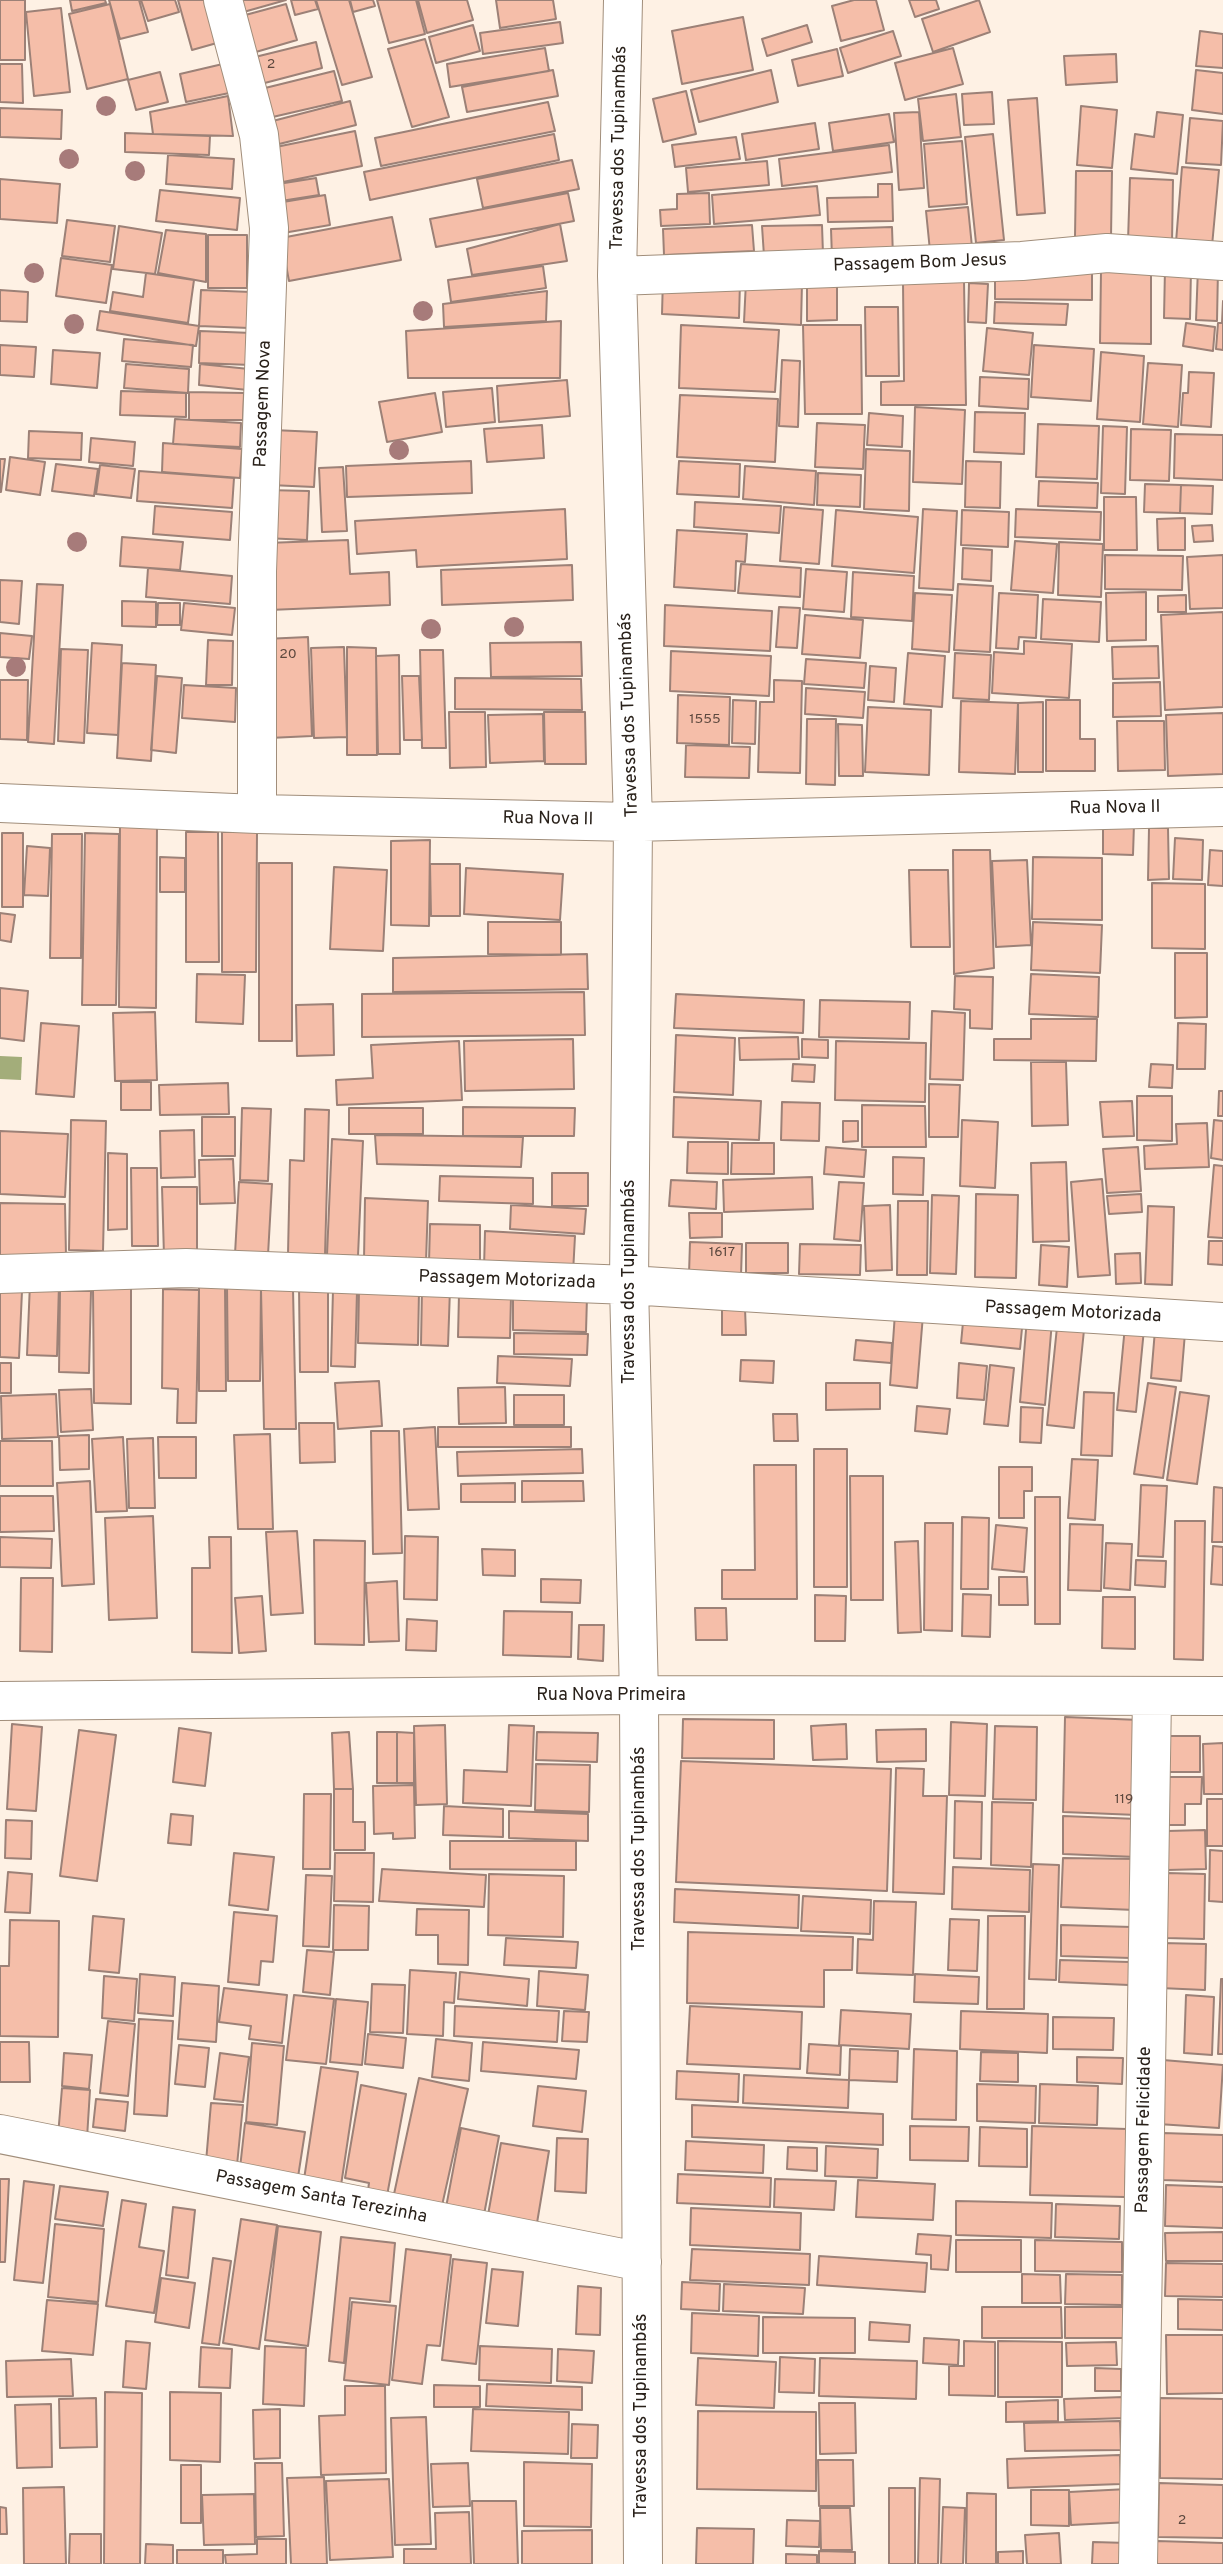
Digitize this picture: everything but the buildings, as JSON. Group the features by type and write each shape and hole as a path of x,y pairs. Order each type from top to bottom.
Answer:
{"street":[{"name":"Passagem Nova","path":"223,0 259,135 269,228 257,571 257,814"},
{"name":"Travessa dos Tupinambás","path":"623,0 617,276 633,822 629,1285 639,1695 643,2564"},
{"name":"Passagem Bom Jesus","path":"617,276 1022,261 1107,253 1223,261"},
{"name":"Rua Nova II","path":"0,803 257,814 633,822 1223,807"},
{"name":"Passagem Motorizada","path":"0,1274 186,1268 629,1285 1223,1322"},
{"name":"Rua Nova Primeira","path":"0,1701 639,1695 1223,1696"},
{"name":"Passagem Felicidade","path":"1138,2564 1152,1696"},
{"name":"Passagem Santa Terezinha","path":"0,2134 642,2262"}],"shaded area":[{"path":"0,1056 22,1057 21,1080 0,1079"}]}
